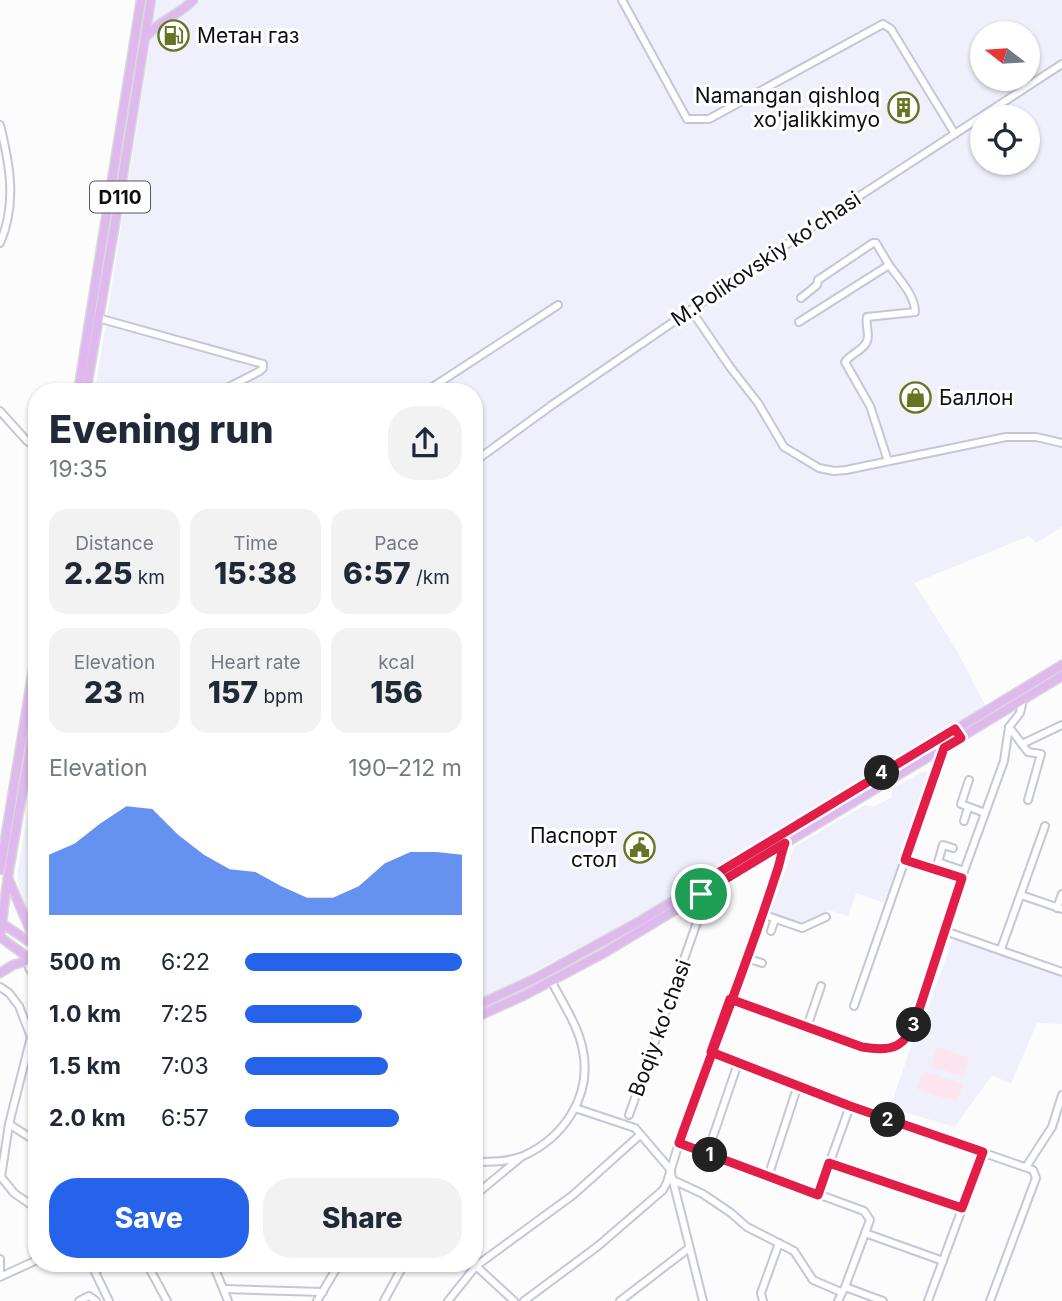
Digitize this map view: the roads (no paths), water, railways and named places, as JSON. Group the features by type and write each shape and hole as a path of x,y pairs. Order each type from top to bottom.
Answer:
{"main road":[{"path":"145,39 158,24 193,0"},
{"name":"D110","path":"87,383 117,218 145,39 148,1"},
{"name":"D110","path":"79,383 107,217 148,1"},
{"path":"107,217 117,218"},
{"path":"483,1003 700,893 782,834 1062,664"},
{"path":"483,1014 552,982 1062,676"},
{"path":"0,870 28,700"},
{"path":"28,759 0,937 28,958"},
{"path":"8,876 28,927"},
{"path":"1,923 28,940"},
{"path":"0,973 13,965 28,963"}],"street":[{"path":"622,0 687,119 709,119 884,24 891,29 956,134"},
{"name":"M.Polikovskiy koʻchasi","path":"483,455 563,397 815,225 1062,64"},
{"path":"0,125 10,168 11,191 6,227 0,243"},
{"path":"801,298 817,285 818,280 876,243 913,300 915,312 867,317 866,344 845,362 870,406 888,461"},
{"path":"799,322 890,265"},
{"path":"439,383 558,305"},
{"path":"691,310 758,403 784,447 820,468 834,471 1006,437 1036,437 1062,443"},
{"path":"98,318 263,363 264,368 237,383"},
{"path":"0,411 28,442"},
{"path":"730,999 862,1047 893,1047 906,1039 913,1026 1004,761 1009,727 1020,713 1023,700"},
{"path":"1022,744 1062,725"},
{"path":"1009,727 1028,752 1041,754 1028,800"},
{"path":"955,729 961,738"},
{"path":"854,1006 944,748"},
{"path":"968,780 961,804 985,813"},
{"path":"964,821 968,808"},
{"path":"1001,949 1045,826"},
{"path":"527,1300 598,1246 663,1190 762,914 785,843 782,834"},
{"path":"953,848 943,845 938,862 963,875"},
{"path":"905,860 963,875"},
{"path":"700,893 716,905"},
{"name":"Boqiy koʻchasi","path":"629,1115 697,924 700,893"},
{"path":"1021,895 1060,909 1062,894"},
{"path":"762,914 805,929 826,917"},
{"path":"771,931 775,919"},
{"path":"945,931 1062,972"},
{"path":"746,958 762,963"},
{"path":"483,1189 566,1125 575,1108 584,1072 583,1051 570,1015 552,982"},
{"path":"807,1027 821,986"},
{"path":"0,987 15,1000 28,1026"},
{"path":"711,1052 850,1106 1035,1172 1037,1178 990,1301"},
{"path":"707,1153 738,1063"},
{"path":"28,1065 9,1124 1,1177 13,1193 28,1203"},
{"path":"768,1177 798,1085"},
{"path":"1026,1167 1052,1127 1062,1095"},
{"path":"818,1195 850,1106"},
{"path":"575,1108 635,1128 670,1169 703,1301"},
{"path":"9,1124 28,1136"},
{"path":"483,1261 573,1195 640,1135"},
{"path":"679,1143 867,1213 870,1220 838,1301"},
{"path":"928,1301 983,1152"},
{"path":"483,1162 521,1157"},
{"path":"829,1163 962,1208"},
{"path":"673,1180 703,1194 732,1213 747,1227 797,1254 813,1280 883,1301"},
{"path":"865,1233 943,1261"},
{"path":"763,1301 761,1293 779,1243"},
{"path":"620,1301 689,1248"},
{"path":"0,1259 1,1276 28,1264"},
{"path":"95,1272 109,1301"},
{"path":"151,1272 167,1301"},
{"path":"217,1272 228,1301"},
{"path":"317,1301 334,1272"},
{"path":"384,1301 400,1272"},
{"path":"448,1301 471,1272"},
{"path":"483,1272 514,1301"},
{"path":"224,1289 323,1292"},
{"path":"79,1301 89,1296 96,1301"}],"place":[{"name":"Метан газ","path":"174,36"},
{"name":"Namangan qishloq xo'jalikkimyo","path":"903,108"},
{"name":"Баллон","path":"916,398"},
{"name":"Паспорт стол","path":"640,848"}]}
